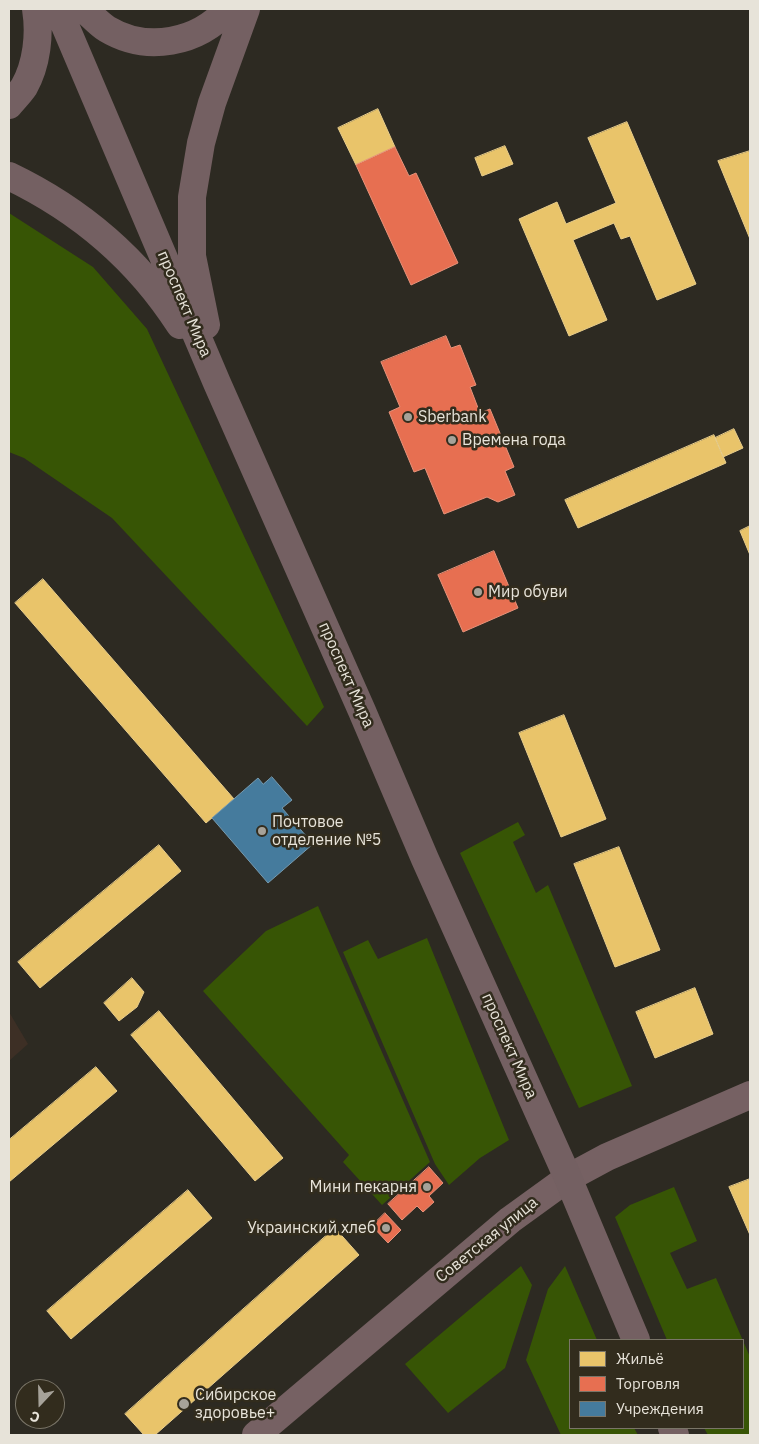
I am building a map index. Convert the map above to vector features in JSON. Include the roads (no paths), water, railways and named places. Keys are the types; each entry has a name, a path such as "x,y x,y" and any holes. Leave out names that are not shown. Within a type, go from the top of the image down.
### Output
{"main road":[{"path":"9,105 24,86 35,57 38,26 36,9"},
{"name":"проспект Мира","path":"58,9 218,383 425,859 568,1178 636,1339"},
{"path":"84,9 106,29 128,39 152,43 176,40 200,31 219,18 228,9"},
{"path":"218,383 192,256 192,197 201,143 212,103 246,9"},
{"path":"9,176 36,189 82,219 114,245 148,280 175,317 218,383"},
{"name":"Советская улица","path":"256,1435 510,1220 568,1178 607,1157 750,1095"}],"place":[{"name":"Sberbank","path":"408,417"},
{"name":"Времена года","path":"452,440"},
{"name":"Мир обуви","path":"478,592"},
{"name":"Почтовое отделение №5","path":"262,831"},
{"name":"Мини пекарня","path":"427,1187"},
{"name":"Украинский хлеб","path":"386,1228"},
{"name":"Сибирское здоровье+","path":"184,1404"}]}
